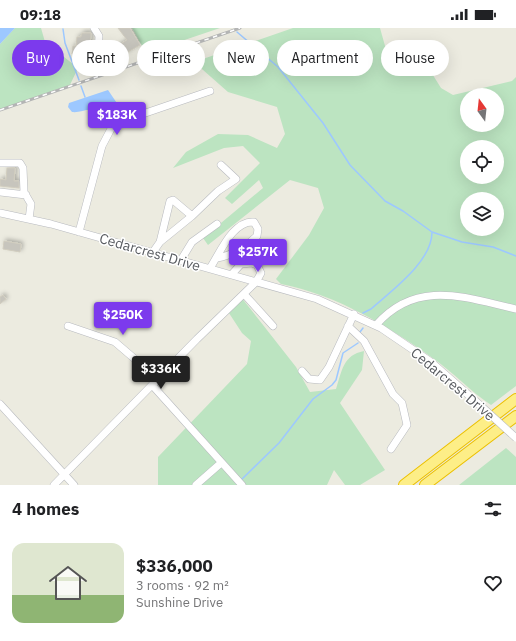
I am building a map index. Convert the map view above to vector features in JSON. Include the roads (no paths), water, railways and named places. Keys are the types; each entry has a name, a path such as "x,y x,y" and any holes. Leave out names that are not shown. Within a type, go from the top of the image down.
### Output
{"highway":[{"path":"404,485 516,400"},
{"path":"426,485 516,416"}],"street":[{"path":"94,28 99,36 99,40"},
{"path":"79,232 102,146 112,127 120,122 210,91"},
{"path":"0,163 20,163 23,168 24,192 31,204 28,219"},
{"path":"153,252 160,242 192,216 218,191 236,179 221,165"},
{"path":"0,192 26,195"},
{"path":"160,242 170,201 173,200 192,216"},
{"name":"Cedarcrest Drive","path":"0,213 79,232 293,291 354,314 376,325 432,362 516,438"},
{"path":"210,268 220,250 242,223 254,222 258,229 257,236 252,242 225,257 216,258"},
{"path":"181,260 192,242 217,224"},
{"path":"54,485 256,282 260,274 257,265 252,263 241,264 232,274"},
{"path":"244,294 273,326"},
{"path":"376,325 383,317 398,307 419,299 436,295 467,297 516,308"},
{"path":"302,371 309,379 320,380 329,367 354,314"},
{"path":"68,326 115,342 136,360 153,384 221,463 242,485"},
{"path":"348,326 364,341 392,394 402,403 407,425 391,449"},
{"path":"0,404 74,485"},
{"path":"196,485 221,463"}],"water":[{"path":"0,28 15,28 0,44"},
{"path":"108,90 127,118 112,119 92,110 72,112 68,107 69,103"}],"waterway":[{"path":"63,29 65,43 79,80"},
{"path":"237,32 278,67 323,123 350,165 385,201 403,211 432,232 462,242 493,247 516,256"},
{"path":"81,86 85,97"},
{"path":"363,313 371,309 389,294 418,265 430,243 432,232"},
{"path":"360,332 363,328"},
{"path":"241,480 279,443 313,399 332,385 336,380 343,353 358,343"}],"railway":[{"path":"0,110 240,28"}]}
